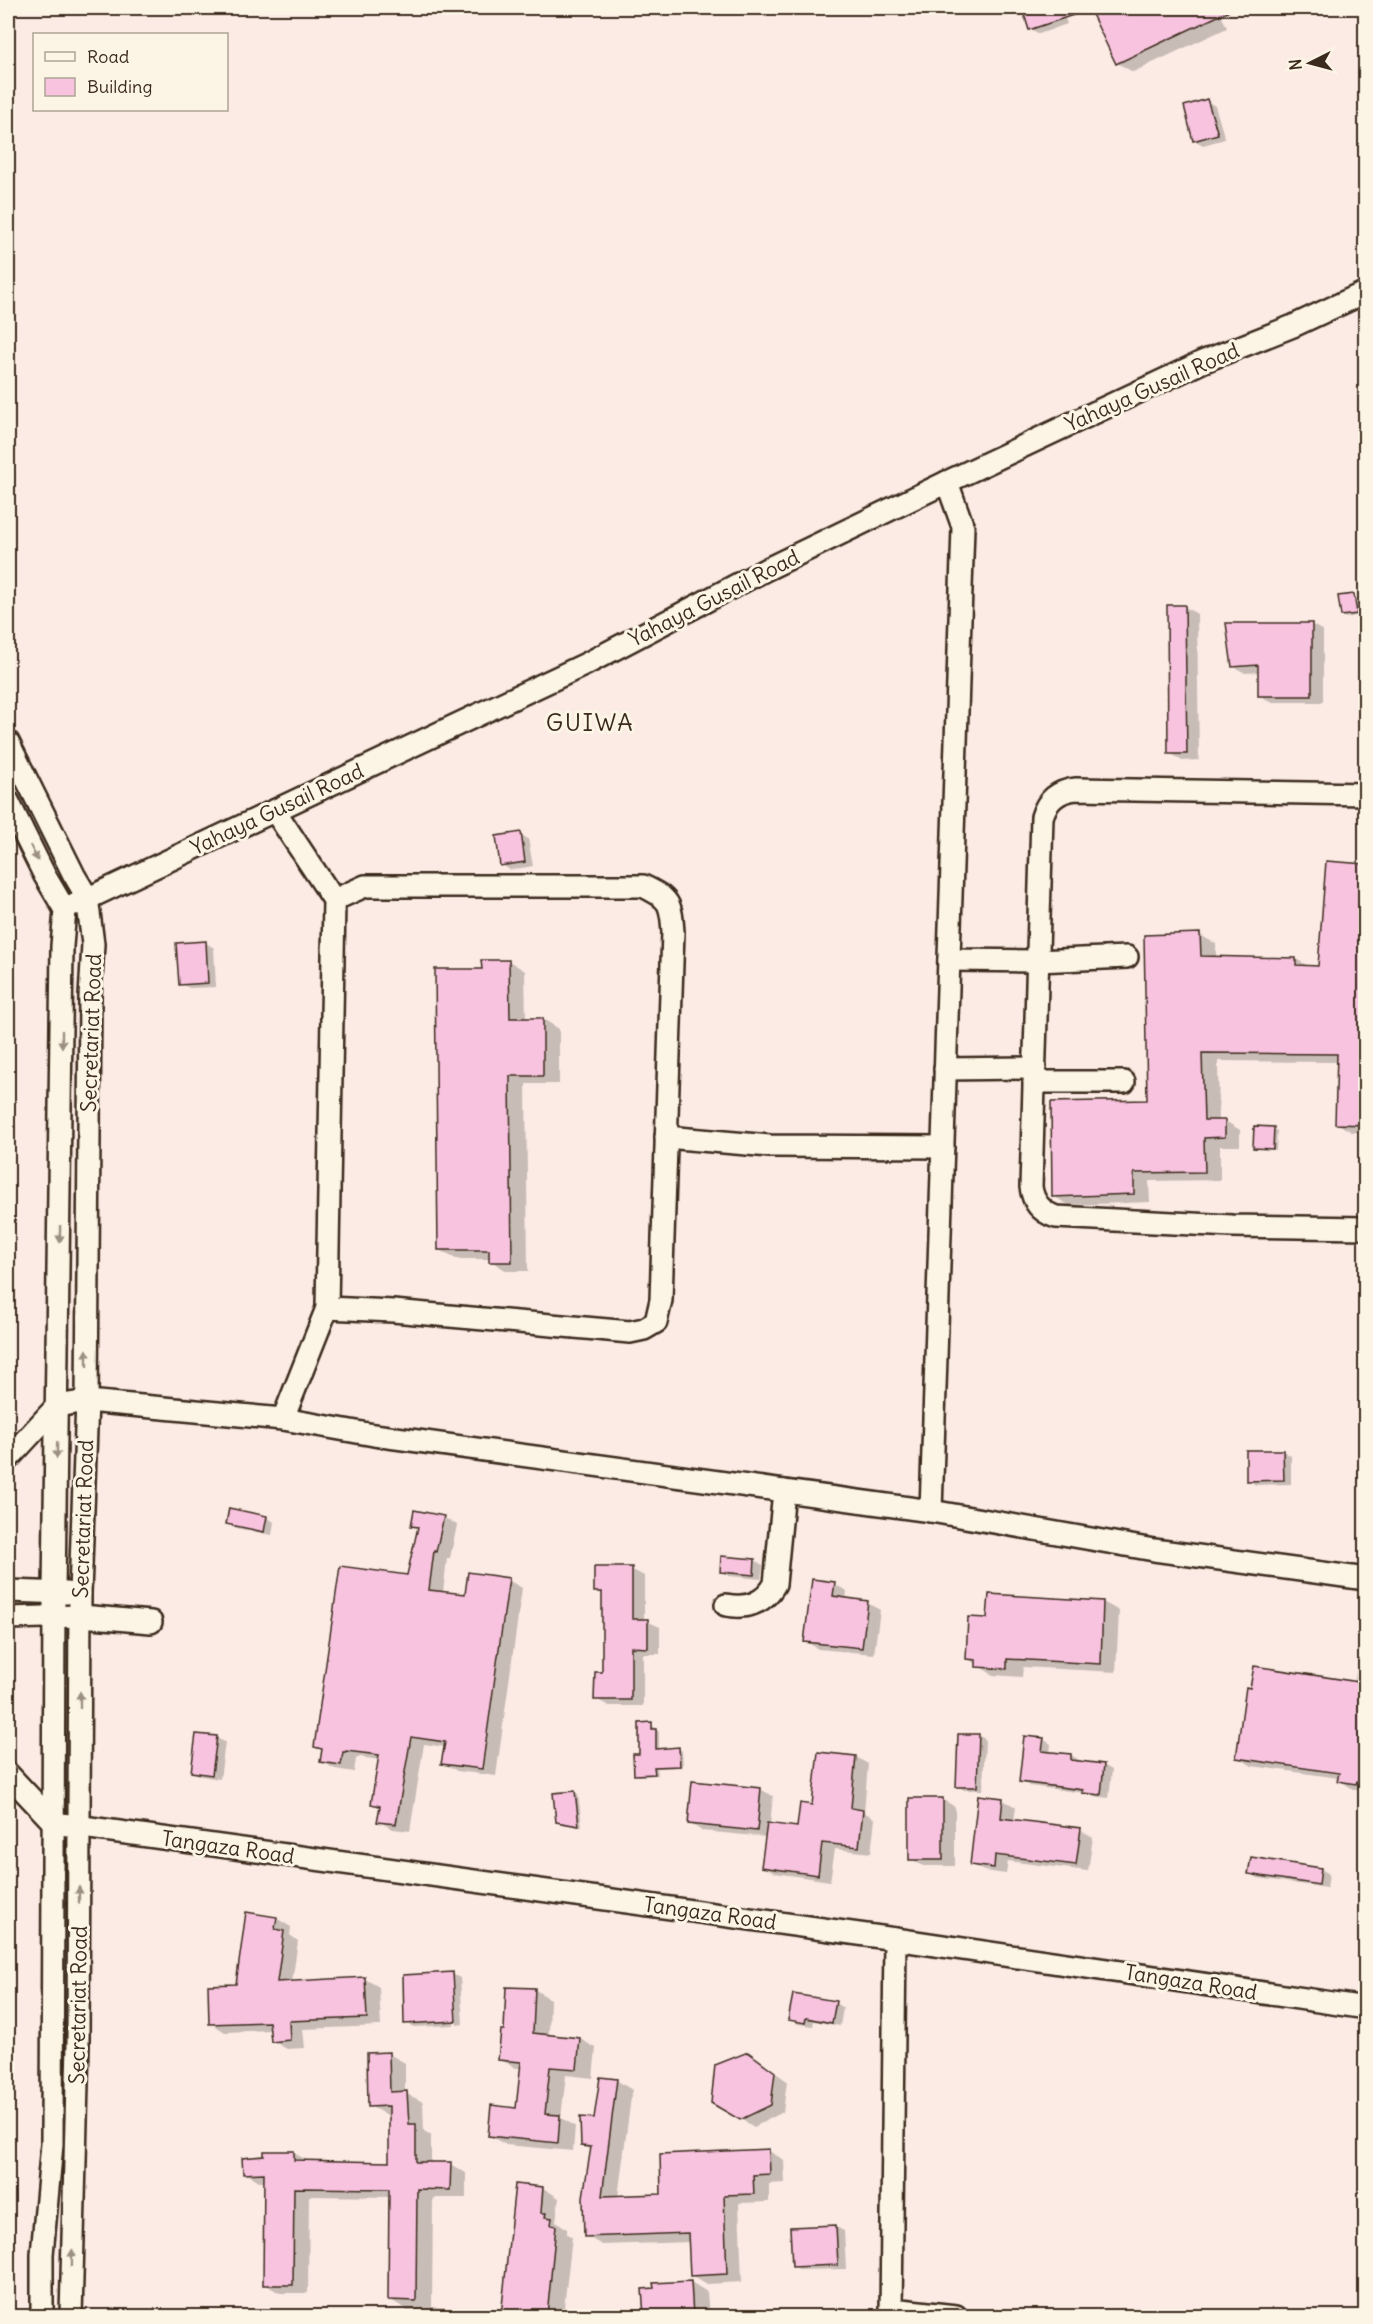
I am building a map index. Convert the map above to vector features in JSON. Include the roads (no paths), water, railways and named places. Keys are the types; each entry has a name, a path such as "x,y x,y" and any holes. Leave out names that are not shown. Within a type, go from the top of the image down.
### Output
{"street":[{"name":"Yahaya Gusail Road","path":"66,910 87,897 586,664 765,570 946,482 1202,362 1293,326 1365,292"},
{"path":"931,1511 963,527 946,482"},
{"name":"Secretariat Road","path":"8,742 87,897 93,944 90,997 87,1401 80,1593 78,2044 71,2316"},
{"path":"1365,794 1076,789 1059,793 1047,803 1042,817 1032,1194 1039,1207 1049,1215 1232,1226 1365,1228"},
{"path":"8,801 45,876 66,910"},
{"path":"275,811 334,900 327,1308 283,1419"},
{"path":"327,1308 405,1312 630,1332 644,1329 656,1322 661,1300 673,932 672,909 662,895 643,886 365,886 334,900"},
{"name":"Secretariat Road","path":"42,2316 42,2254 52,2145 54,1593 62,946 66,910"},
{"path":"949,960 1037,961 1127,957"},
{"path":"945,1069 1124,1082"},
{"path":"666,1137 770,1146 943,1147"},
{"path":"8,1459 57,1406 87,1401 283,1419 374,1435 931,1511 1154,1550 1365,1579"},
{"path":"726,1605 755,1605 768,1596 775,1584 784,1491"},
{"path":"8,1591 80,1593"},
{"path":"8,1618 81,1617 151,1622"},
{"path":"8,1774 54,1823"},
{"name":"Tangaza Road","path":"54,1823 894,1939 1365,2008"},
{"path":"894,1939 892,2313 956,2316"}],"district":[{"name":"GUIWA","path":"590,722"}]}
